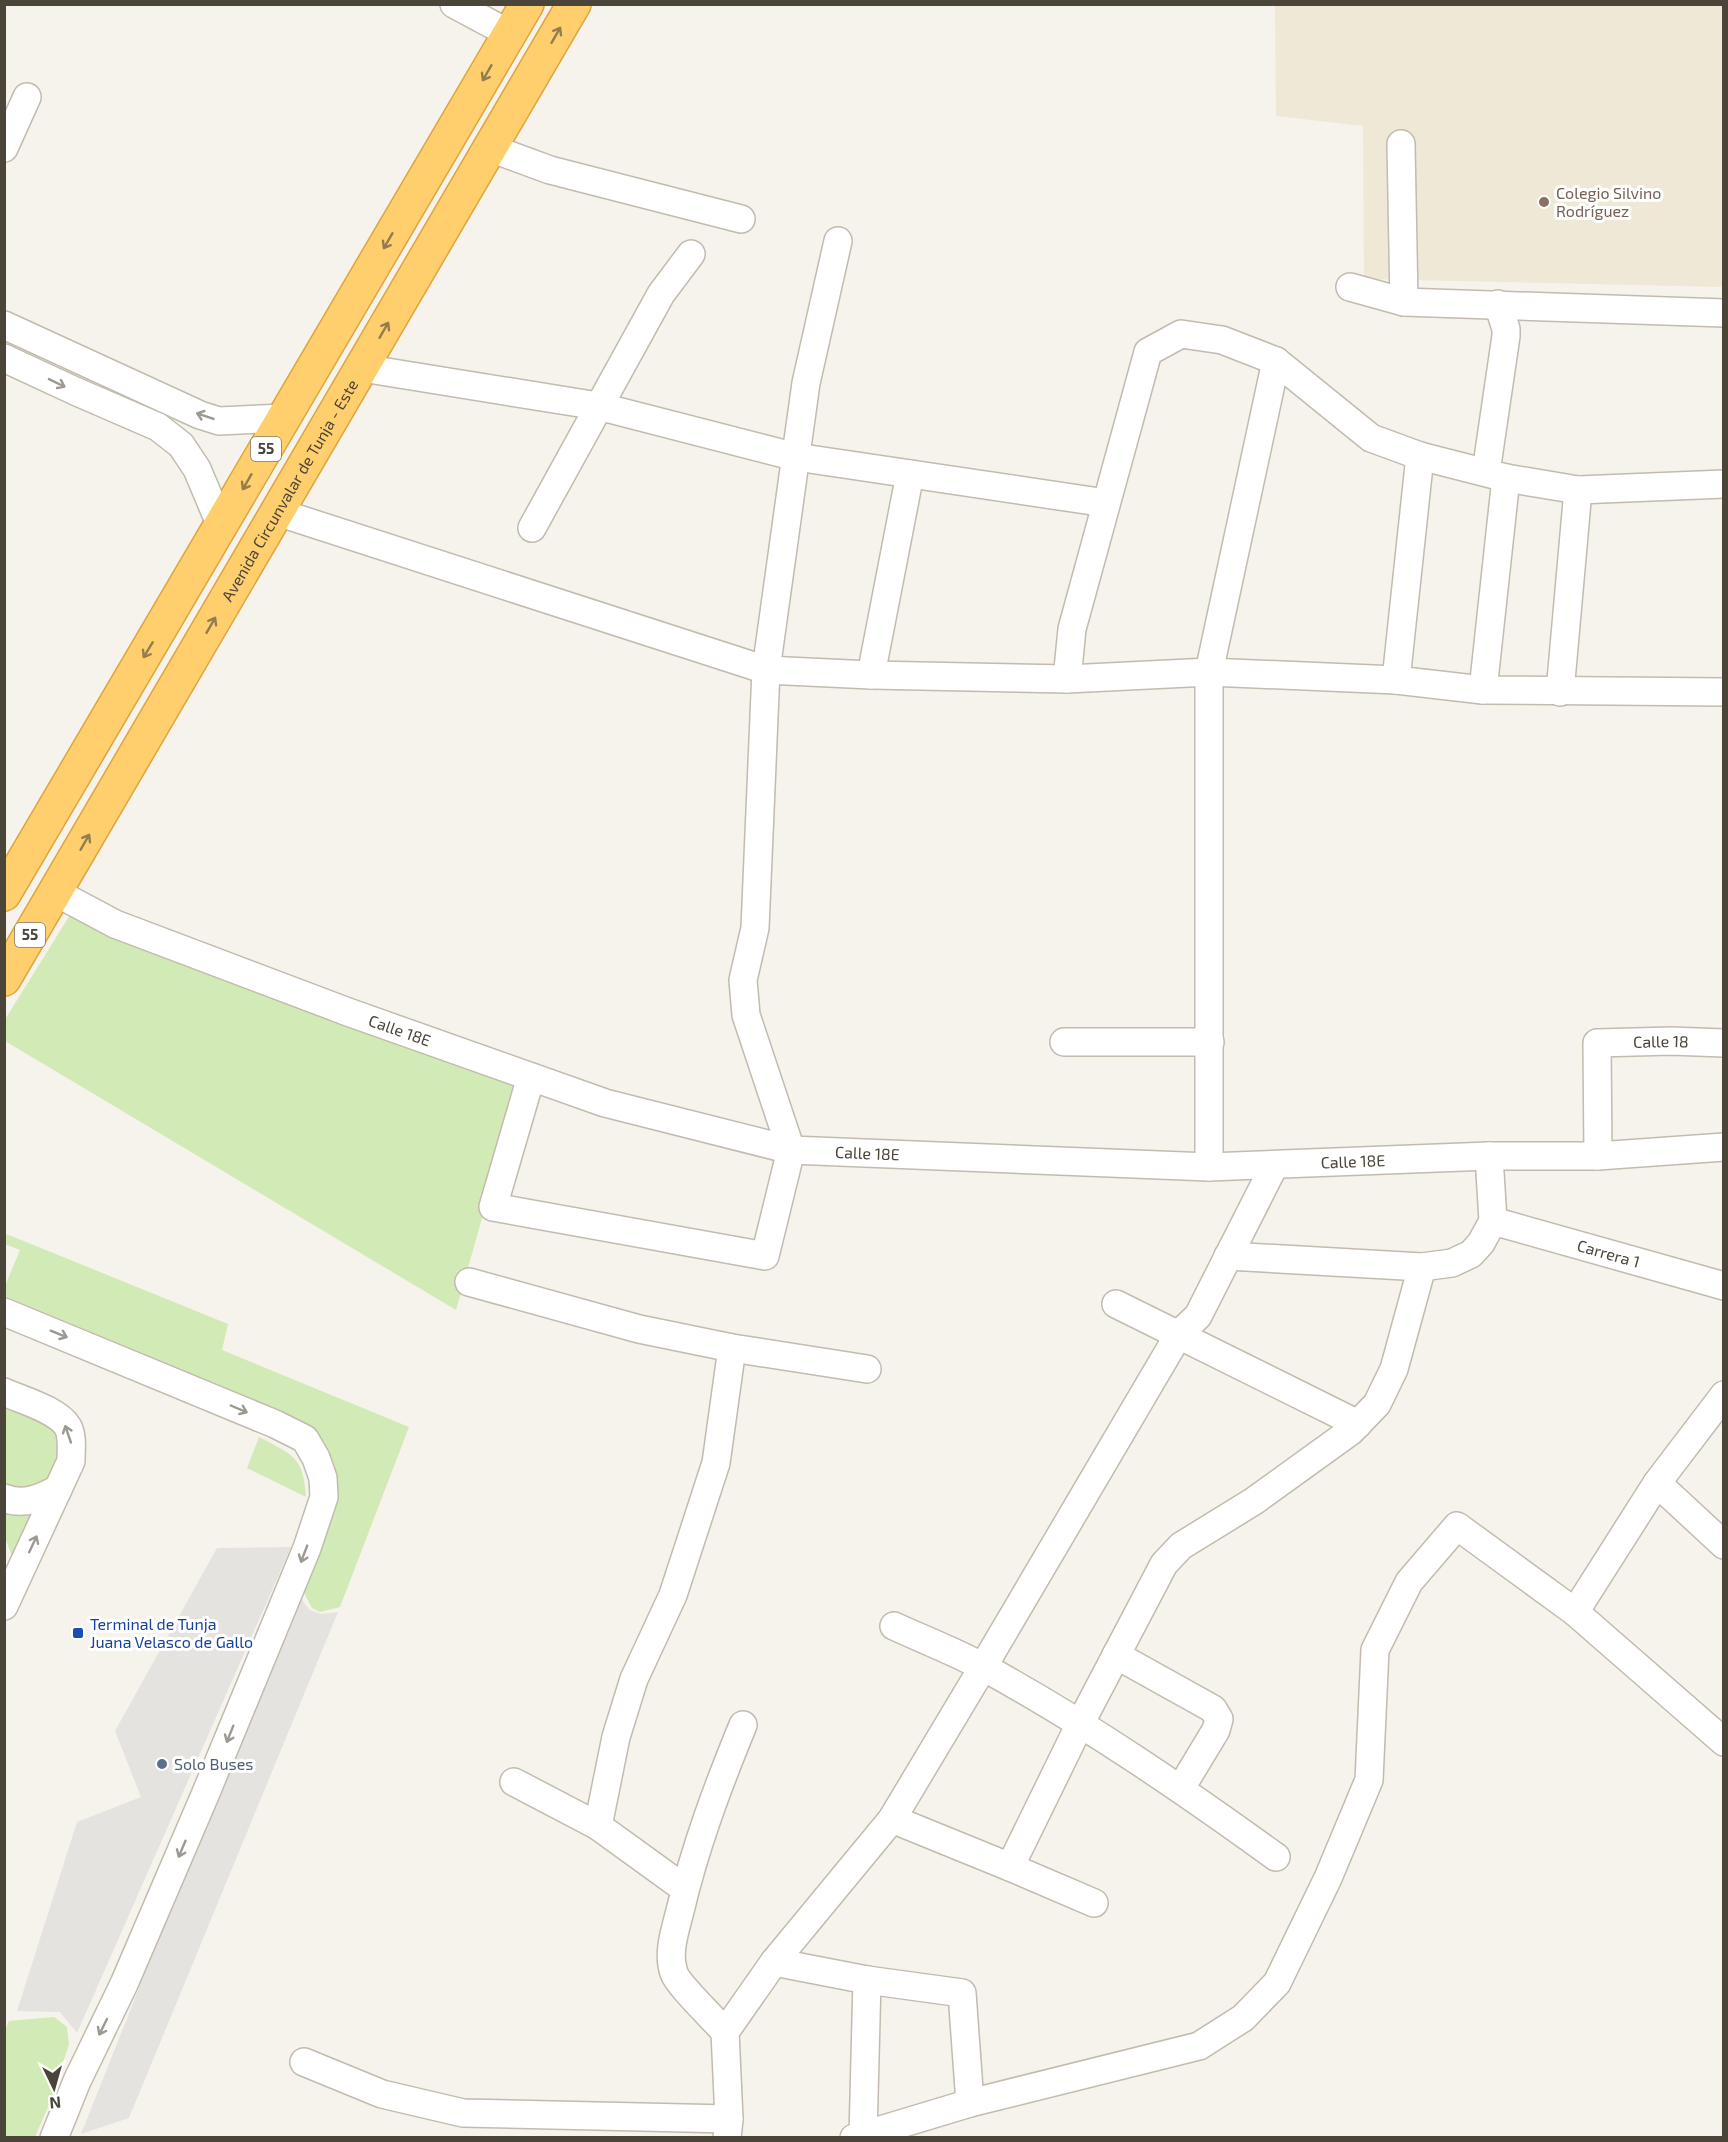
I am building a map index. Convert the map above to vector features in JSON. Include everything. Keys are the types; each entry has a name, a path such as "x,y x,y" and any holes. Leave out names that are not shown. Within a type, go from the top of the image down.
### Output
{"highway":[{"name":"55","path":"4,894 527,4"},
{"name":"Avenida Circunvalar de Tunja - Este","path":"4,978 574,4"}],"street":[{"path":"454,4 510,34"},
{"path":"4,148 27,97"},
{"path":"1401,144 1404,302"},
{"path":"490,148 550,170 741,219"},
{"path":"531,1077 493,1207 765,1256 791,1150 746,1015 743,980 755,928 766,670 806,383 838,241"},
{"path":"532,528 661,294 691,254"},
{"path":"1350,287 1404,302 1724,313"},
{"path":"1483,690 1506,336 1498,304"},
{"path":"4,325 200,415 219,421 284,418"},
{"path":"1067,679 1072,629 1148,352 1181,334 1222,340 1276,361 1371,438 1420,456 1496,475 1578,490 1724,484"},
{"path":"29,369 42,342"},
{"path":"4,358 158,427 181,445 197,469 220,526"},
{"path":"1209,1167 1209,672 1276,361"},
{"path":"362,368 598,406 796,457 1106,503"},
{"path":"1396,680 1420,456"},
{"path":"871,675 910,474"},
{"path":"1560,692 1578,490"},
{"path":"277,512 766,670 871,675 1067,679 1209,672 1396,680 1483,690 1724,692"},
{"name":"Calle 18E","path":"55,892 115,924 348,1012 605,1103 791,1150 1209,1167 1489,1156 1598,1156 1724,1147"},
{"name":"Calle 18","path":"1598,1156 1597,1043 1671,1041 1724,1043"},
{"path":"1064,1042 1210,1042"},
{"path":"1228,1256 1422,1267 1452,1263 1471,1254 1481,1244 1494,1221 1489,1156"},
{"path":"304,2062 382,2094 463,2113 728,2128 725,2032 774,1962 892,1819 1179,1334 1198,1316 1274,1166"},
{"name":"Carrera 1","path":"1494,1221 1724,1286"},
{"path":"1010,1867 1080,1724 1164,1564 1181,1546 1254,1501 1351,1431 1377,1404 1394,1369 1422,1267"},
{"path":"469,1282 639,1329 732,1348 867,1369"},
{"path":"1116,1304 1358,1424"},
{"path":"4,1312 305,1438 316,1458 323,1478 324,1497 302,1559 205,1795 124,1984 77,2081 54,2138"},
{"path":"598,1826 616,1737 634,1679 673,1594 716,1463 732,1348"},
{"path":"4,1392 58,1416 68,1428 72,1443 71,1461 6,1592"},
{"path":"1575,1612 1657,1483 1724,1395"},
{"path":"1657,1483 1724,1545"},
{"path":"4,1498 13,1501 28,1501 43,1498 58,1489"},
{"path":"867,1980 858,2137 970,2103 1199,2046 1243,2018 1276,1983 1328,1878 1369,1780 1375,1650 1409,1582 1457,1526 1575,1612 1724,1743"},
{"path":"894,1626 983,1667 1080,1724 1180,1788 1276,1857"},
{"path":"1116,1655 1213,1709 1219,1719 1216,1730 1180,1788"},
{"path":"725,2032 675,1977 671,1964 671,1949 685,1889 712,1800 744,1725"},
{"path":"514,1782 598,1826 685,1889"},
{"path":"892,1819 1094,1903"},
{"path":"774,1962 867,1980 962,1993 970,2103"}],"shaded area":[{"name":"Colegio Silvino Rodríguez","path":"1275,5 1723,5 1723,287 1364,279 1363,126 1276,116"},
{"name":"Solo Buses","path":"291,1547 77,2033 60,2012 17,2011 77,1822 141,1797 115,1731 217,1548"},
{"name":"Solo Buses","path":"298,1589 310,1610 321,1614 338,1612 129,2118 81,2134"}],"green space":[{"path":"70,915 521,1081 456,1310 5,1041 4,1021"},
{"path":"4,1233 228,1324 222,1350 409,1427 340,1607 320,1612 312,1608 304,1593 302,1581 322,1538 336,1497 336,1477 332,1458 320,1439 300,1420 5,1296 5,1286 20,1250 5,1244"},
{"path":"4,1403 51,1425 58,1438 59,1458 45,1486 5,1491"},
{"path":"259,1437 294,1458 302,1473 306,1497 247,1468"},
{"path":"40,1505 14,1561 5,1538 5,1508"},
{"path":"54,2017 67,2027 69,2044 51,2100 35,2137 5,2137 4,2032 9,2021"}],"place":[{"name":"Colegio Silvino Rodríguez","path":"1544,202"},
{"name":"Terminal de Tunja Juana Velasco de Gallo","path":"78,1633"},
{"name":"Solo Buses","path":"162,1764"}]}
